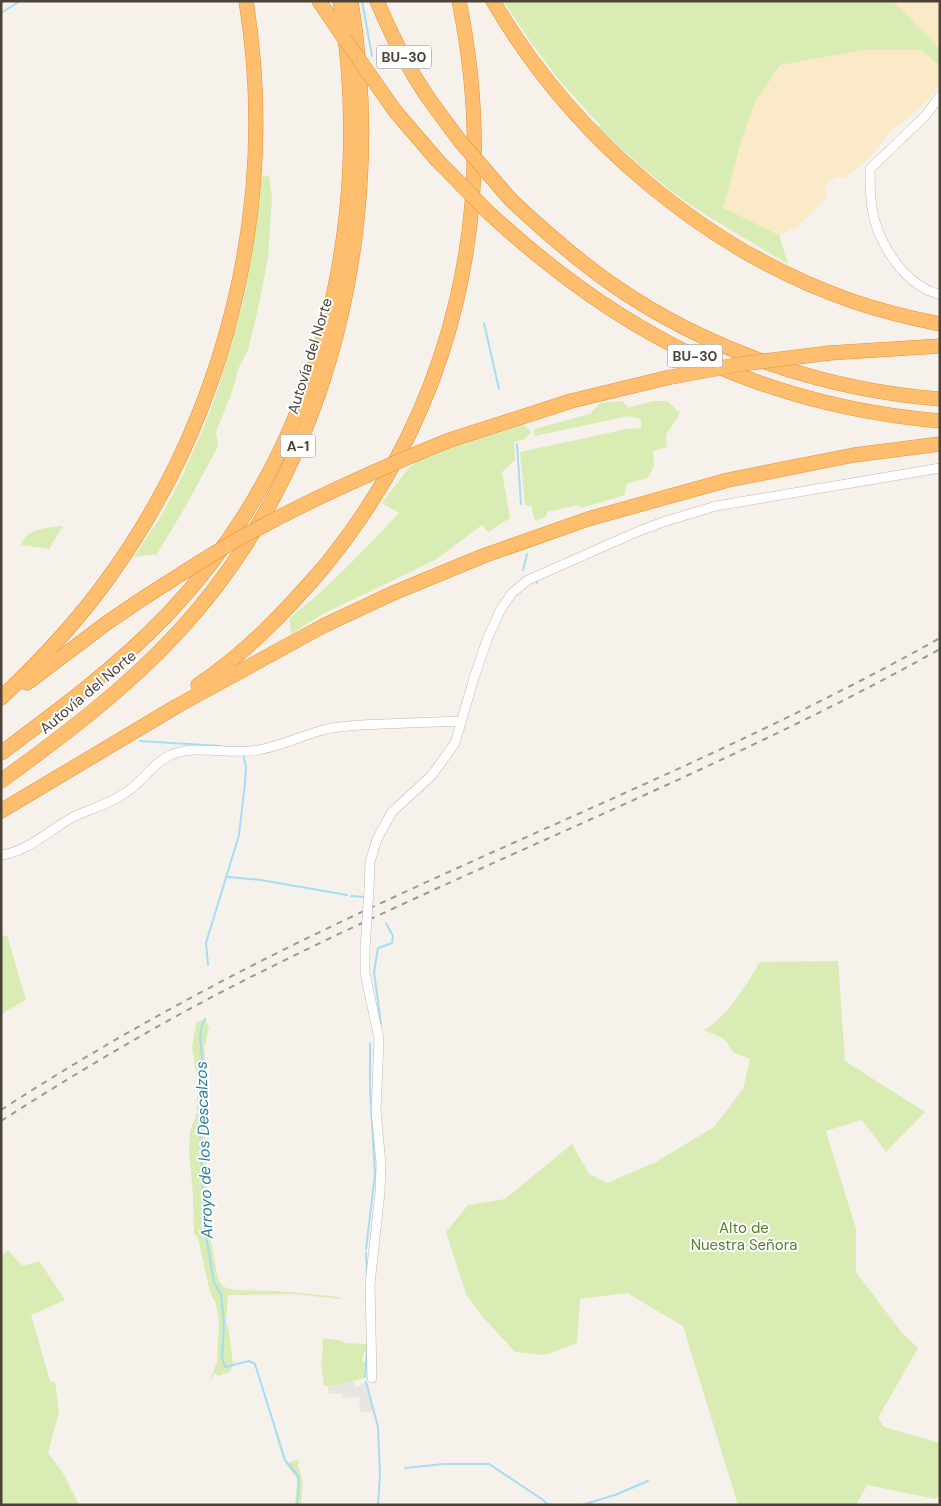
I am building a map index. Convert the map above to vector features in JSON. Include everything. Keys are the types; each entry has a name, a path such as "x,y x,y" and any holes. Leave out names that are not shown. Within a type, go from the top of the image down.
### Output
{"highway":[{"path":"1,698 69,628 107,580 137,537 155,506 188,439 219,359 238,290 248,235 254,177 256,124 254,72 246,1"},
{"path":"319,1 344,38"},
{"name":"BU-30","path":"323,1 344,38 395,111 437,160 487,211 535,254 588,295 633,324 703,361 761,384 825,403 864,412 940,421"},
{"name":"Autovía del Norte","path":"1,753 98,679 146,636 184,596 218,554 245,514 271,469 293,422 322,343 340,268 347,212 351,116 348,57 340,1"},
{"name":"Autovía del Norte","path":"1,781 74,727 121,688 180,630 232,564 261,519 292,460 317,398 339,322 348,284 357,219 362,118 351,1"},
{"name":"BU-30","path":"377,1 394,40 412,73 460,141 511,200 566,250 601,276 641,302 696,332 732,349 776,365 832,382 891,393 940,398"},
{"path":"5,809 170,704 231,660 262,634 304,590 358,523 386,479 404,445 431,384 453,318 466,253 474,182 475,133 469,60 459,1"},
{"path":"493,1 532,62 570,109 611,151 670,202 718,235 796,278 859,303 902,316 940,324"},
{"path":"1,706 60,657 139,601 239,539 303,505 376,470 447,441 571,401 666,378 741,364 829,353 940,346"},
{"path":"5,809 177,706 323,626 391,594 474,560 588,519 710,485 854,455 940,444"}],"street":[{"path":"940,96 926,115 870,169 870,178 875,223 884,242 903,271 923,288 940,295"},
{"path":"372,1378 370,1284 380,1192 381,1164 376,1111 379,1039 365,973 370,862 377,839 392,812 432,775 455,743 474,678 501,609 512,594 528,580 639,531 692,513 716,506 940,468"},
{"path":"1,855 13,853 31,845 55,827 77,815 111,802 127,792 157,762 173,754 198,750 230,752 258,750 327,729 351,726 462,720"}],"green space":[{"path":"503,1 893,1 940,49 940,66 921,50 863,50 780,66 773,76 723,207 779,235 788,264 683,200 650,174 598,127 600,125 559,80"},
{"path":"269,175 272,198 268,258 248,350 238,369 233,389 216,432 218,446 187,504 157,554 134,557 160,518 180,481 217,392 243,303 254,244 259,178"},
{"path":"623,401 628,408 653,401 667,401 680,413 666,435 667,447 653,451 654,467 647,478 626,484 625,495 581,508 578,505 547,512 546,517 535,521 531,506 525,505 520,452 627,429 641,428 641,419 628,416 535,436 534,429 590,414 600,403"},
{"path":"523,423 531,432 525,439 514,442 515,460 502,472 510,518 488,532 482,525 435,560 323,614 291,634 290,618 360,554 399,513 382,503 408,469 421,458"},
{"path":"63,526 49,549 21,545 24,539 33,532 44,528"},
{"path":"7,935 26,1000 1,1014 1,937"},
{"name":"Alto de Nuestra Señora","path":"838,961 845,1061 925,1112 886,1152 862,1120 826,1131 856,1229 856,1272 902,1333 918,1348 878,1418 884,1427 940,1443 940,1496 935,1499 867,1485 856,1505 738,1505 683,1326 627,1293 580,1299 577,1343 545,1355 515,1352 481,1315 466,1294 446,1232 468,1205 505,1199 572,1144 589,1174 607,1183 656,1162 714,1127 743,1089 750,1059 733,1052 726,1041 704,1030 729,1008 760,962"},
{"path":"204,1019 209,1027 204,1049 208,1086 205,1130 207,1199 209,1229 218,1280 224,1287 234,1290 277,1291 340,1297 340,1299 294,1294 228,1295 226,1324 228,1325 233,1365 230,1372 218,1376 215,1373 208,1384 217,1362 219,1320 216,1304 210,1292 198,1238 194,1233 189,1151 190,1131 197,1113 197,1079 192,1047 196,1023"},
{"path":"8,1250 22,1266 39,1261 65,1300 31,1315 50,1381 55,1382 59,1412 48,1453 63,1473 79,1505 1,1505 1,1257"},
{"path":"322,1338 343,1341 343,1343 368,1344 367,1353 364,1352 362,1361 365,1362 364,1378 344,1384 324,1386 321,1364"},
{"path":"276,1436 278,1436 285,1460 288,1463 299,1459 298,1465 303,1483 301,1505 295,1505 297,1479 284,1461"}],"sand":[{"path":"893,1 940,1 940,49"},
{"path":"863,50 921,50 940,66 940,84 926,102 889,133 870,157 844,178 836,177 825,187 827,198 797,227 779,235 723,208 742,138 755,102 780,65"}],"shaded area":[{"path":"353,1380 356,1387 365,1383 373,1411 360,1413 359,1397 343,1398 343,1393 329,1394 328,1386 344,1384"}],"waterway":[{"path":"1,13 20,1"},
{"path":"362,1 372,56"},
{"path":"484,323 499,389"},
{"path":"517,444 521,504"},
{"path":"523,570 527,554"},
{"path":"140,741 220,746"},
{"path":"228,747 238,747"},
{"path":"208,965 206,943 239,835 246,766 243,755"},
{"path":"228,877 261,880 347,895"},
{"path":"351,896 365,897"},
{"path":"381,1024 374,972 378,948 392,943 393,936 386,923"},
{"name":"Arroyo de los Descalzos","path":"205,1019 200,1036 203,1067 200,1132 204,1224 214,1282 221,1295 224,1321 222,1358 225,1367 249,1361 255,1364 285,1460 298,1476 297,1505"},
{"path":"366,1249 375,1174 370,1089 370,1043"},
{"path":"366,1253 367,1275"},
{"path":"365,1377 367,1352"},
{"path":"366,1382 378,1427 380,1475 378,1505"},
{"path":"405,1468 444,1464 489,1464 548,1505"},
{"path":"582,1505 615,1495 648,1481"}],"railway":[{"path":"1,1110 138,1027 280,951 448,872 731,744 802,710 940,638"},
{"path":"1,1121 132,1041 233,986 351,928 775,734 858,693 940,649"}]}
